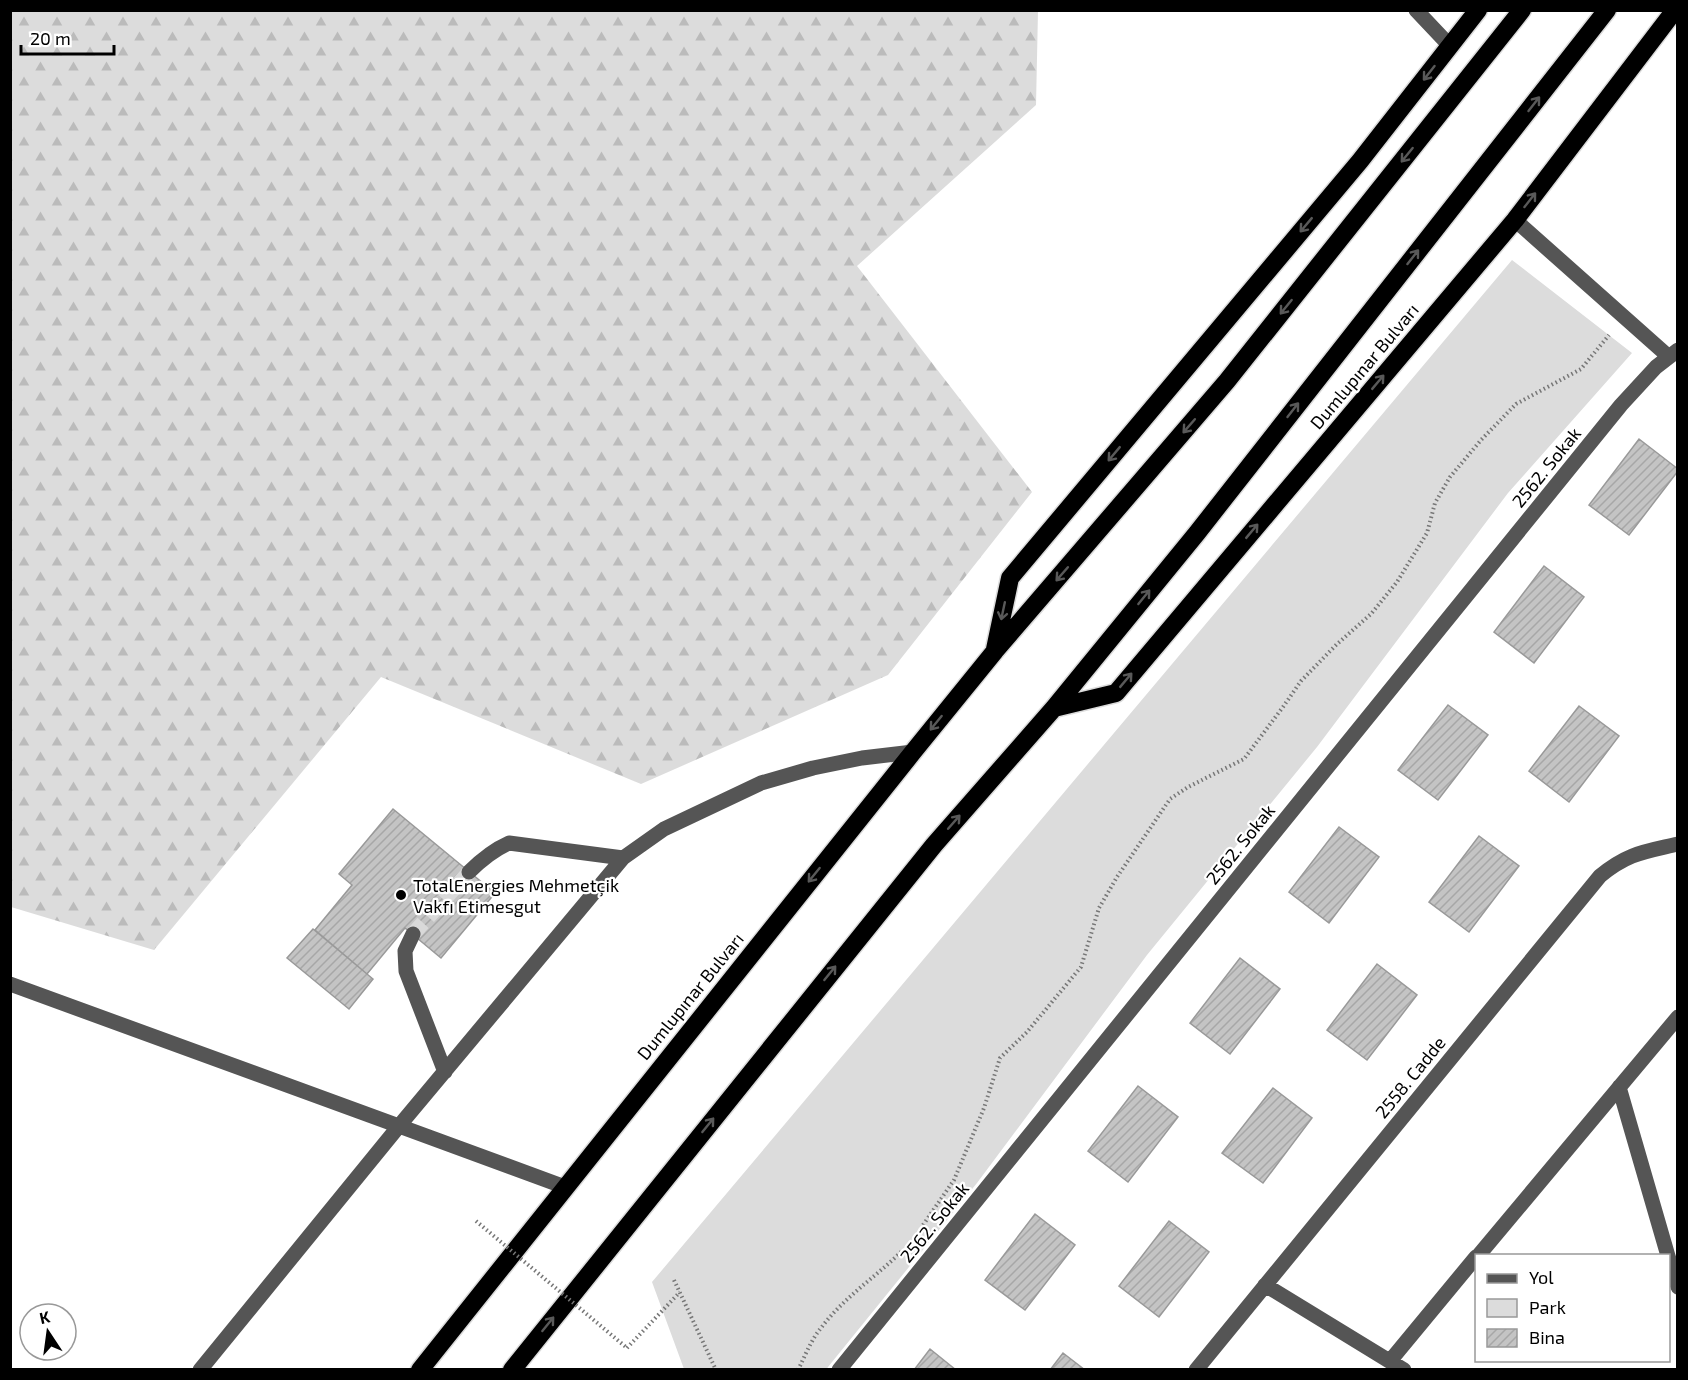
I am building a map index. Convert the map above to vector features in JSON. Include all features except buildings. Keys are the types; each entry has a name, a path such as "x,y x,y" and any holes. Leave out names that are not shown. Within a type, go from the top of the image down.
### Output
{"highway":[{"name":"Dumlupınar Bulvarı","path":"995,651 1010,578 1360,161 1478,10"},
{"name":"Dumlupınar Bulvarı","path":"420,1370 913,752 995,651 1227,381 1522,10"},
{"name":"Dumlupınar Bulvarı","path":"512,1370 934,845 1054,708 1197,533 1607,10"},
{"name":"Dumlupınar Bulvarı","path":"1054,708 1116,693 1515,220 1675,10"}],"street":[{"path":"1416,10 1450,46"},
{"path":"1515,220 1624,317 1672,353"},
{"name":"2562. Sokak","path":"839,1370 1620,405 1672,353"},
{"path":"200,1370 399,1126 623,858 664,829 761,783 813,768 862,758 913,752"},
{"path":"469,872 481,860 510,843 623,858"},
{"name":"2558. Cadde","path":"1196,1370 1600,876 1627,857 1677,844"},
{"path":"413,934 405,951 406,970 445,1072"},
{"path":"10,984 565,1187"},
{"path":"1479,1254 1677,1017"},
{"path":"1619,1087 1667,1254"},
{"path":"1390,1361 1475,1258"},
{"path":"1670,1263 1677,1287"},
{"path":"1265,1285 1404,1370"}],"path":[{"path":"922,1226 954,1180 984,1108 1000,1058 1027,1032 1081,967 1099,908 1117,877 1170,799 1188,787 1244,759 1300,681 1371,614 1397,582 1427,533 1435,503 1450,477 1480,441 1516,404 1581,369 1624,317"},
{"path":"476,1221 627,1348 680,1292"},
{"path":"798,1370 819,1329 839,1306 904,1249"},
{"path":"674,1280 716,1370"}],"green space":[{"path":"10,11 1038,11 1036,105 857,266 1032,492 888,675 641,784 381,677 154,950 11,907"},
{"path":"1512,260 1632,353 1508,493 1317,747 1147,955 977,1183 826,1370 684,1369 652,1282"}],"tunnel":[{"path":"413,934 469,872"}],"place":[{"name":"TotalEnergies Mehmetçik Vakfı Etimesgut","path":"401,895"}]}
